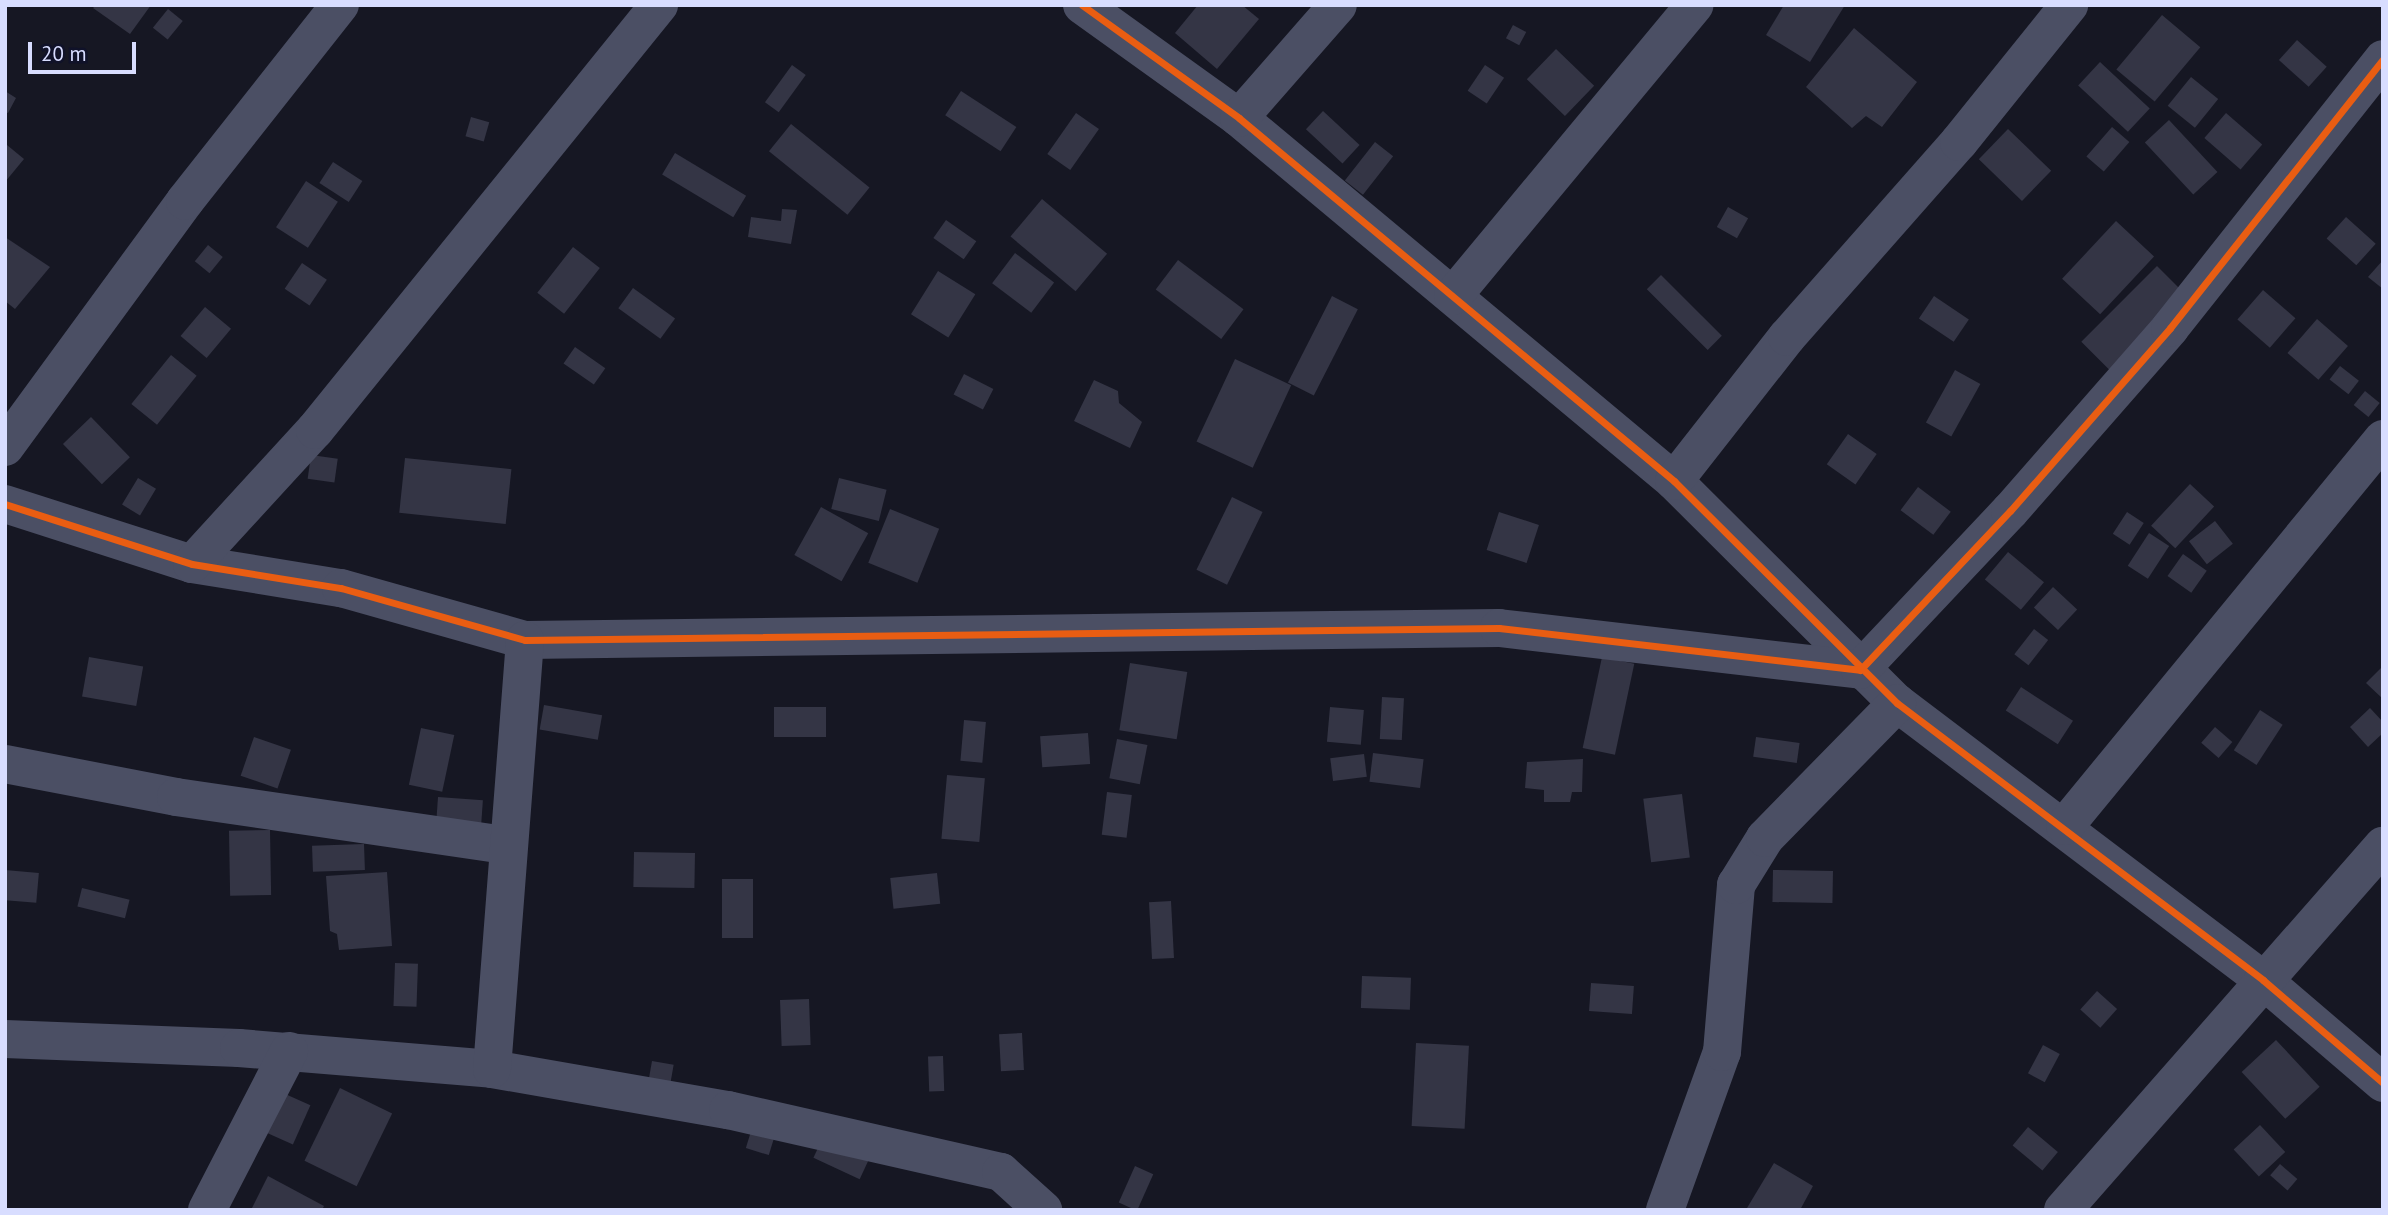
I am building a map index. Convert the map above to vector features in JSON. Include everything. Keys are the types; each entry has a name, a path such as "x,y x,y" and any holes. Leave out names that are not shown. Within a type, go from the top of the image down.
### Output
{"street":[{"path":"5,447 185,201 340,5"},
{"path":"191,564 315,430 659,5"},
{"path":"1082,5 1239,118 1674,481 1860,670 1897,704 2065,826 2263,980 2383,1083"},
{"path":"1239,118 1338,5"},
{"path":"1452,296 1695,5"},
{"path":"1674,481 1787,337 1959,142 2069,5"},
{"path":"1860,670 2010,511 2171,328 2383,59"},
{"path":"2065,826 2383,439"},
{"path":"5,504 191,564 341,588 525,640 1499,628 1860,670"},
{"path":"492,1069 507,845 525,640"},
{"path":"1665,1210 1722,1052 1736,885 1765,838 1897,704"},
{"path":"5,764 176,797 507,845"},
{"path":"2063,1210 2383,846"},
{"path":"5,1039 289,1051 492,1069 728,1110 1001,1172 1043,1210"},
{"path":"207,1210 289,1051"}],"building":[{"path":"96,5 151,5 130,34 93,8"},
{"path":"1198,5 1242,5 1259,19 1217,69 1175,33"},
{"path":"1784,5 1845,5 1810,62 1766,35"},
{"path":"168,9 183,21 168,40 153,28"},
{"path":"2162,15 2200,47 2155,102 2116,69"},
{"path":"1513,25 1526,32 1519,45 1506,38"},
{"path":"1854,28 1917,82 1882,127 1866,116 1852,128 1806,87"},
{"path":"2297,40 2327,67 2309,87 2279,60"},
{"path":"1556,49 1594,86 1565,116 1527,79"},
{"path":"2100,62 2150,108 2128,132 2078,85"},
{"path":"792,65 806,75 779,112 765,102"},
{"path":"1485,65 1504,78 1487,104 1468,91"},
{"path":"2191,77 2218,99 2195,128 2168,106"},
{"path":"5,91 16,98 8,113 5,112"},
{"path":"961,91 1016,127 1001,151 945,115"},
{"path":"1323,111 1360,145 1343,163 1306,129"},
{"path":"1076,113 1099,129 1070,170 1047,154"},
{"path":"2226,113 2262,144 2241,169 2204,138"},
{"path":"471,117 489,122 484,141 465,136"},
{"path":"2169,120 2217,172 2193,194 2145,143"},
{"path":"791,124 869,188 847,215 769,151"},
{"path":"2112,127 2129,142 2104,172 2086,156"},
{"path":"2008,129 2051,171 2022,201 1979,159"},
{"path":"1375,142 1393,156 1363,195 1345,181"},
{"path":"7,145 24,159 5,182 5,147"},
{"path":"675,153 746,196 733,217 662,174"},
{"path":"333,162 362,181 349,202 319,183"},
{"path":"306,181 338,202 308,248 276,227"},
{"path":"1042,199 1107,254 1076,291 1011,237"},
{"path":"1728,207 1748,218 1737,238 1717,227"},
{"path":"782,209 797,210 791,244 748,237 751,217 781,221"},
{"path":"2346,217 2376,244 2356,265 2327,239"},
{"path":"946,220 976,241 964,259 933,238"},
{"path":"2116,221 2154,256 2100,314 2062,279"},
{"path":"5,237 50,267 15,309 5,301"},
{"path":"208,245 223,257 210,273 195,261"},
{"path":"573,247 600,268 564,314 537,293"},
{"path":"1015,253 1054,282 1031,313 992,283"},
{"path":"1178,260 1243,309 1221,339 1156,290"},
{"path":"2383,260 2383,289 2368,277"},
{"path":"302,263 327,280 310,305 285,289"},
{"path":"2157,266 2190,299 2115,375 2081,342"},
{"path":"938,271 975,294 948,338 911,314"},
{"path":"1661,275 1722,336 1708,350 1647,289"},
{"path":"633,288 675,319 660,339 618,308"},
{"path":"2263,290 2295,318 2270,348 2237,319"},
{"path":"1332,296 1358,309 1314,396 1288,382"},
{"path":"1934,296 1969,319 1954,342 1919,318"},
{"path":"205,307 231,329 207,358 181,336"},
{"path":"2317,319 2348,346 2318,380 2287,353"},
{"path":"575,347 605,368 594,385 564,363"},
{"path":"171,355 197,376 157,425 131,404"},
{"path":"1235,359 1291,385 1253,468 1197,441"},
{"path":"2340,366 2359,381 2348,394 2330,379"},
{"path":"1955,370 1980,384 1951,437 1926,422"},
{"path":"964,374 993,389 983,409 954,394"},
{"path":"1094,380 1118,391 1119,403 1142,422 1130,448 1074,421"},
{"path":"2365,391 2380,403 2368,417 2354,405"},
{"path":"91,417 130,457 102,484 63,444"},
{"path":"1848,434 1877,454 1855,484 1827,464"},
{"path":"311,455 338,459 334,483 308,479"},
{"path":"405,458 511,469 506,524 399,513"},
{"path":"138,478 156,489 140,515 122,505"},
{"path":"839,478 887,490 879,521 831,509"},
{"path":"2190,484 2214,507 2175,548 2151,526"},
{"path":"1918,487 1951,512 1933,535 1901,510"},
{"path":"1232,497 1263,512 1227,585 1196,570"},
{"path":"821,507 868,533 842,581 794,555"},
{"path":"890,509 939,529 917,583 868,563"},
{"path":"1499,512 1539,525 1527,563 1487,550"},
{"path":"2127,512 2144,523 2130,545 2113,534"},
{"path":"2215,521 2233,544 2207,564 2189,541"},
{"path":"2149,533 2169,546 2148,579 2128,566"},
{"path":"2008,552 2044,582 2021,610 1985,580"},
{"path":"2183,554 2207,571 2191,593 2168,576"},
{"path":"2053,587 2077,610 2058,630 2034,607"},
{"path":"2034,629 2048,640 2028,665 2014,654"},
{"path":"89,657 143,667 136,706 82,696"},
{"path":"1602,657 1634,664 1615,755 1583,748"},
{"path":"1130,663 1187,672 1177,739 1119,730"},
{"path":"2383,666 2383,699 2366,683"},
{"path":"2021,687 2073,721 2058,744 2006,710"},
{"path":"1382,697 1404,698 1402,740 1380,739"},
{"path":"544,705 602,715 598,740 540,730"},
{"path":"774,707 826,707 826,737 774,737"},
{"path":"1330,707 1364,710 1361,745 1327,742"},
{"path":"2370,708 2383,722 2383,733 2368,747 2350,727"},
{"path":"2260,710 2283,725 2257,765 2234,750"},
{"path":"964,720 986,722 982,763 960,761"},
{"path":"2215,727 2232,742 2219,758 2201,743"},
{"path":"421,728 454,735 442,792 409,785"},
{"path":"1088,733 1090,764 1042,767 1040,736"},
{"path":"254,737 291,750 278,788 241,776"},
{"path":"1756,737 1800,743 1797,763 1753,757"},
{"path":"1117,739 1147,745 1140,784 1109,778"},
{"path":"1373,753 1424,759 1420,788 1369,782"},
{"path":"1364,754 1367,777 1333,781 1330,758"},
{"path":"1583,759 1582,792 1572,792 1570,802 1544,802 1544,790 1525,788 1527,762"},
{"path":"947,775 985,778 979,842 941,839"},
{"path":"1107,792 1132,795 1127,838 1102,835"},
{"path":"1682,794 1690,858 1651,862 1643,799"},
{"path":"438,797 483,800 481,829 436,826"},
{"path":"270,830 271,895 230,896 229,831"},
{"path":"364,844 365,870 313,872 312,846"},
{"path":"634,852 695,853 694,888 633,887"},
{"path":"5,870 39,873 36,903 5,900"},
{"path":"1773,870 1833,871 1832,903 1772,902"},
{"path":"387,872 392,946 339,950 337,934 330,931 326,876"},
{"path":"937,873 940,904 893,909 890,878"},
{"path":"722,879 753,879 753,938 722,938"},
{"path":"82,888 130,900 125,918 77,906"},
{"path":"1171,901 1174,958 1152,959 1149,902"},
{"path":"395,963 418,964 416,1007 393,1006"},
{"path":"1362,976 1411,978 1410,1010 1361,1008"},
{"path":"1591,983 1634,986 1632,1014 1589,1011"},
{"path":"2097,991 2117,1009 2100,1028 2080,1010"},
{"path":"809,999 811,1045 782,1046 780,1000"},
{"path":"1022,1033 1024,1070 1001,1071 999,1034"},
{"path":"2276,1040 2320,1087 2285,1119 2242,1072"},
{"path":"1416,1043 1469,1046 1465,1129 1412,1126"},
{"path":"2043,1045 2060,1054 2045,1082 2028,1073"},
{"path":"943,1056 944,1091 929,1092 928,1057"},
{"path":"652,1061 674,1065 670,1086 648,1082"},
{"path":"340,1088 392,1113 357,1186 304,1161"},
{"path":"283,1093 310,1105 293,1144 266,1132"},
{"path":"2260,1125 2285,1152 2259,1177 2234,1150"},
{"path":"2028,1127 2058,1152 2042,1170 2013,1145"},
{"path":"752,1128 775,1135 769,1155 746,1148"},
{"path":"824,1135 870,1157 860,1179 813,1158"},
{"path":"1774,1163 1813,1186 1800,1210 1747,1208"},
{"path":"2280,1164 2297,1179 2288,1190 2270,1175"},
{"path":"1135,1166 1153,1174 1137,1210 1119,1203"},
{"path":"268,1176 324,1206 322,1210 251,1210"}],"cycle path":[{"path":"1082,5 1239,118 1674,481 1897,703 2263,980 2383,1083"},
{"path":"5,504 192,564 341,588 525,640 1499,628 1860,670 2010,511 2170,328 2383,59"}]}
